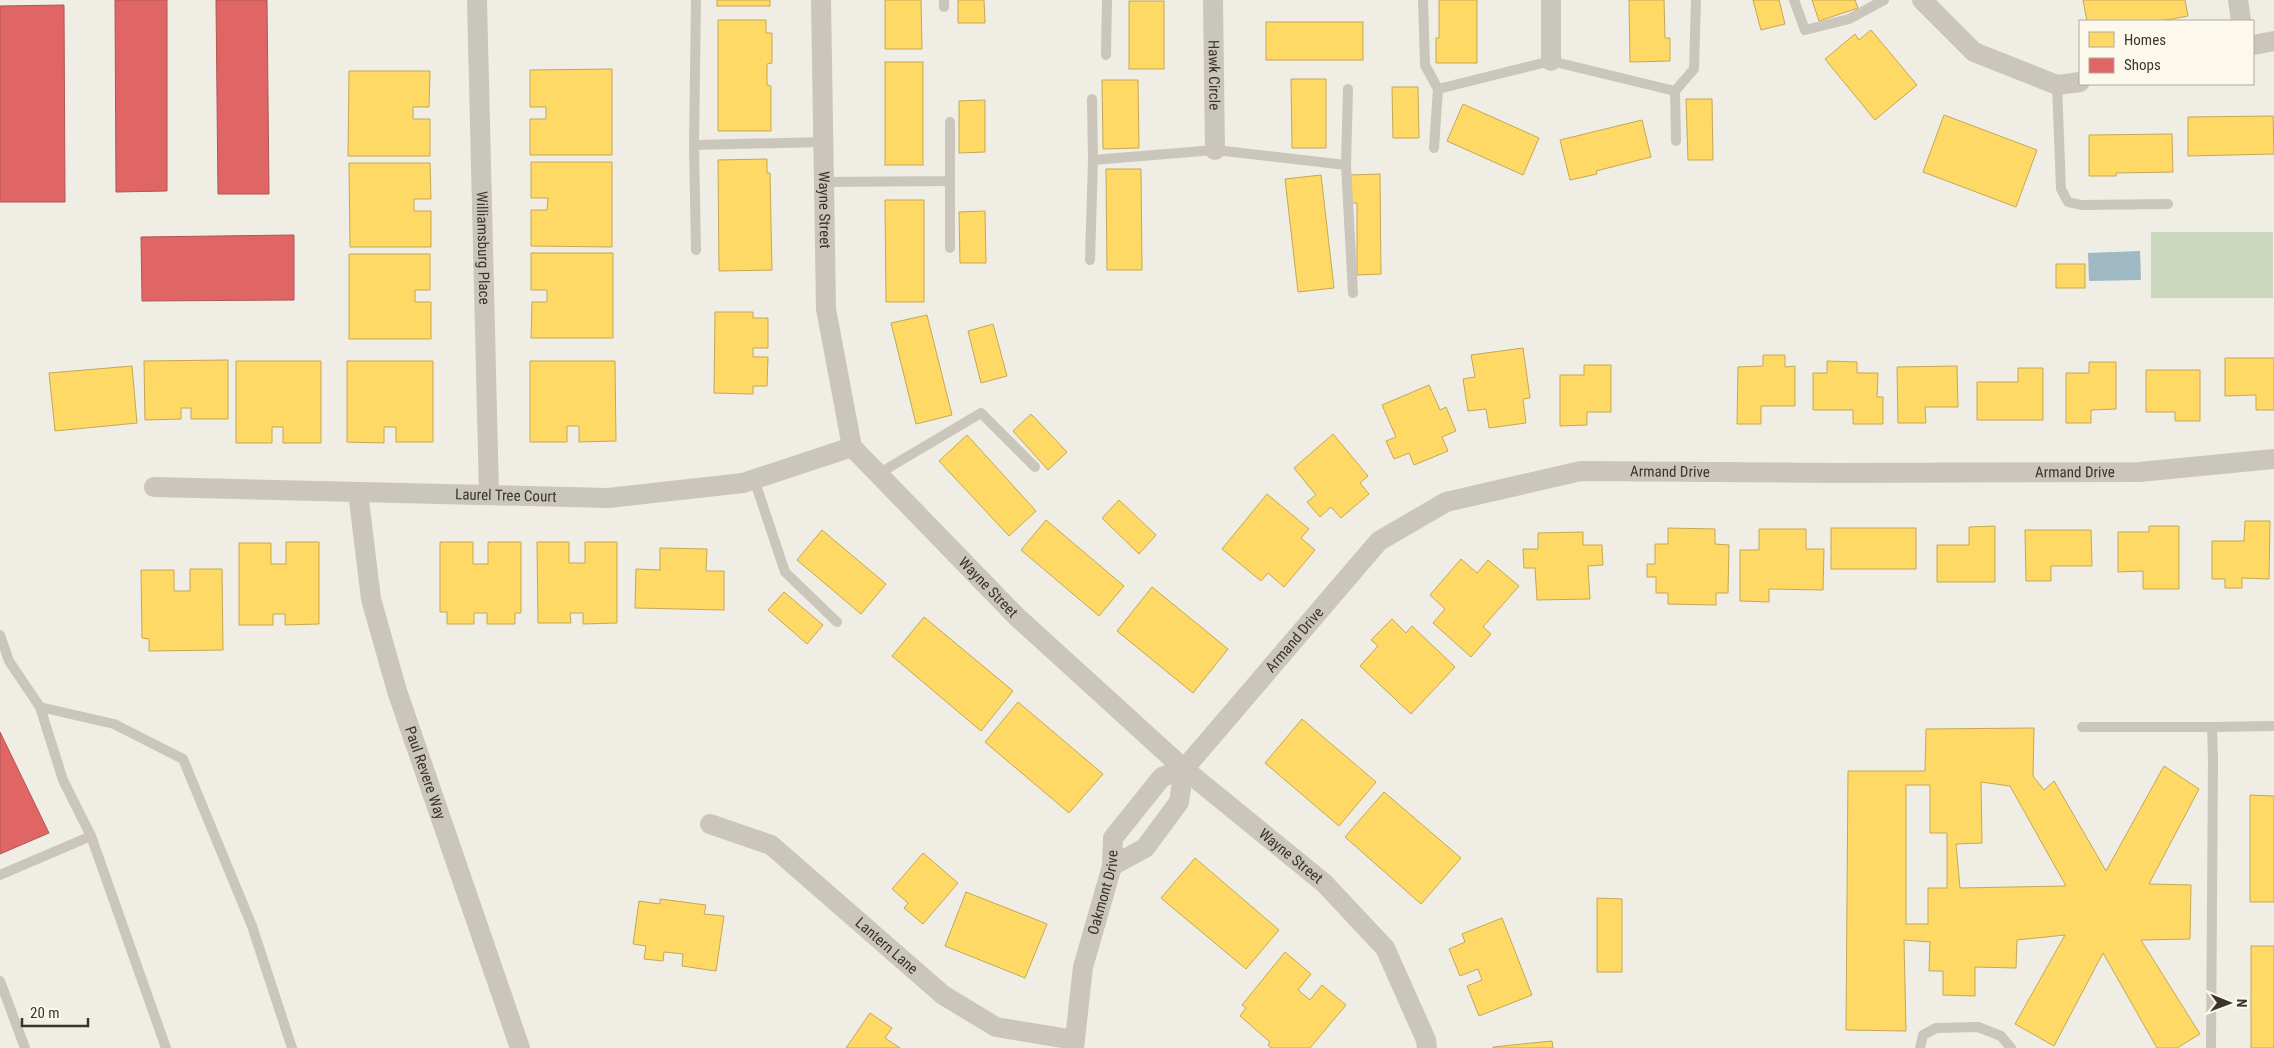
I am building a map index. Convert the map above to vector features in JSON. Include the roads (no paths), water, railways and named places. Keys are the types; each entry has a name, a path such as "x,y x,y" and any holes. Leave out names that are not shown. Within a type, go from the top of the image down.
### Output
{"street":[{"name":"Williamsburg Place","path":"478,0 489,495"},
{"name":"Wayne Street","path":"821,0 826,308 852,447 1017,617 1184,769 1324,882 1385,948 1426,1040 1427,1048"},
{"name":"Hawk Circle","path":"1213,0 1214,150"},
{"path":"1551,0 1551,61"},
{"path":"1922,0 1974,52 2057,85 2079,82"},
{"path":"2238,0 2241,20"},
{"path":"2254,45 2274,41"},
{"name":"Laurel Tree Court","path":"154,487 608,498 743,483 852,447"},
{"name":"Armand Drive","path":"1184,769 1379,541 1446,502 1581,471 1838,473 2139,472 2274,459"},
{"name":"Paul Revere Way","path":"358,492 371,599 397,691 520,1048"},
{"path":"1112,866 1145,848 1180,802 1184,769"},
{"name":"Oakmont Drive","path":"1075,1044 1083,966 1112,866 1113,838 1162,777 1184,769"},
{"name":"Lantern Lane","path":"710,824 771,845 943,994 996,1027 1075,1044"}],"lane":[{"path":"696,0 694,145 696,250"},
{"path":"1106,55 1108,0"},
{"path":"1423,0 1425,65 1438,89 1434,148"},
{"path":"1676,142 1675,91 1694,69 1696,0"},
{"path":"1794,0 1805,30 1849,19 1884,0"},
{"path":"1438,89 1551,61 1675,91"},
{"path":"2057,85 2061,189 2068,202 2082,206 2168,204"},
{"path":"1348,89 1346,165 1353,293"},
{"path":"1090,260 1093,160 1092,99"},
{"path":"950,122 950,248"},
{"path":"694,145 823,142"},
{"path":"1093,160 1214,150 1346,165"},
{"path":"824,182 950,182"},
{"path":"878,474 981,412 1035,467"},
{"path":"754,479 785,572 837,622"},
{"path":"0,635 9,661 40,707 63,780 91,836 166,1048"},
{"path":"40,707 114,724 183,759 252,926 292,1048"},
{"path":"2082,727 2274,726"},
{"path":"2211,1048 2212,727"},
{"path":"0,875 91,836"},
{"path":"0,982 25,1048"},
{"path":"1920,1048 1923,1035 1936,1028 1978,1026 2002,1036 2011,1048"}],"water":[{"path":"2140,251 2141,280 2089,281 2088,253"}]}
